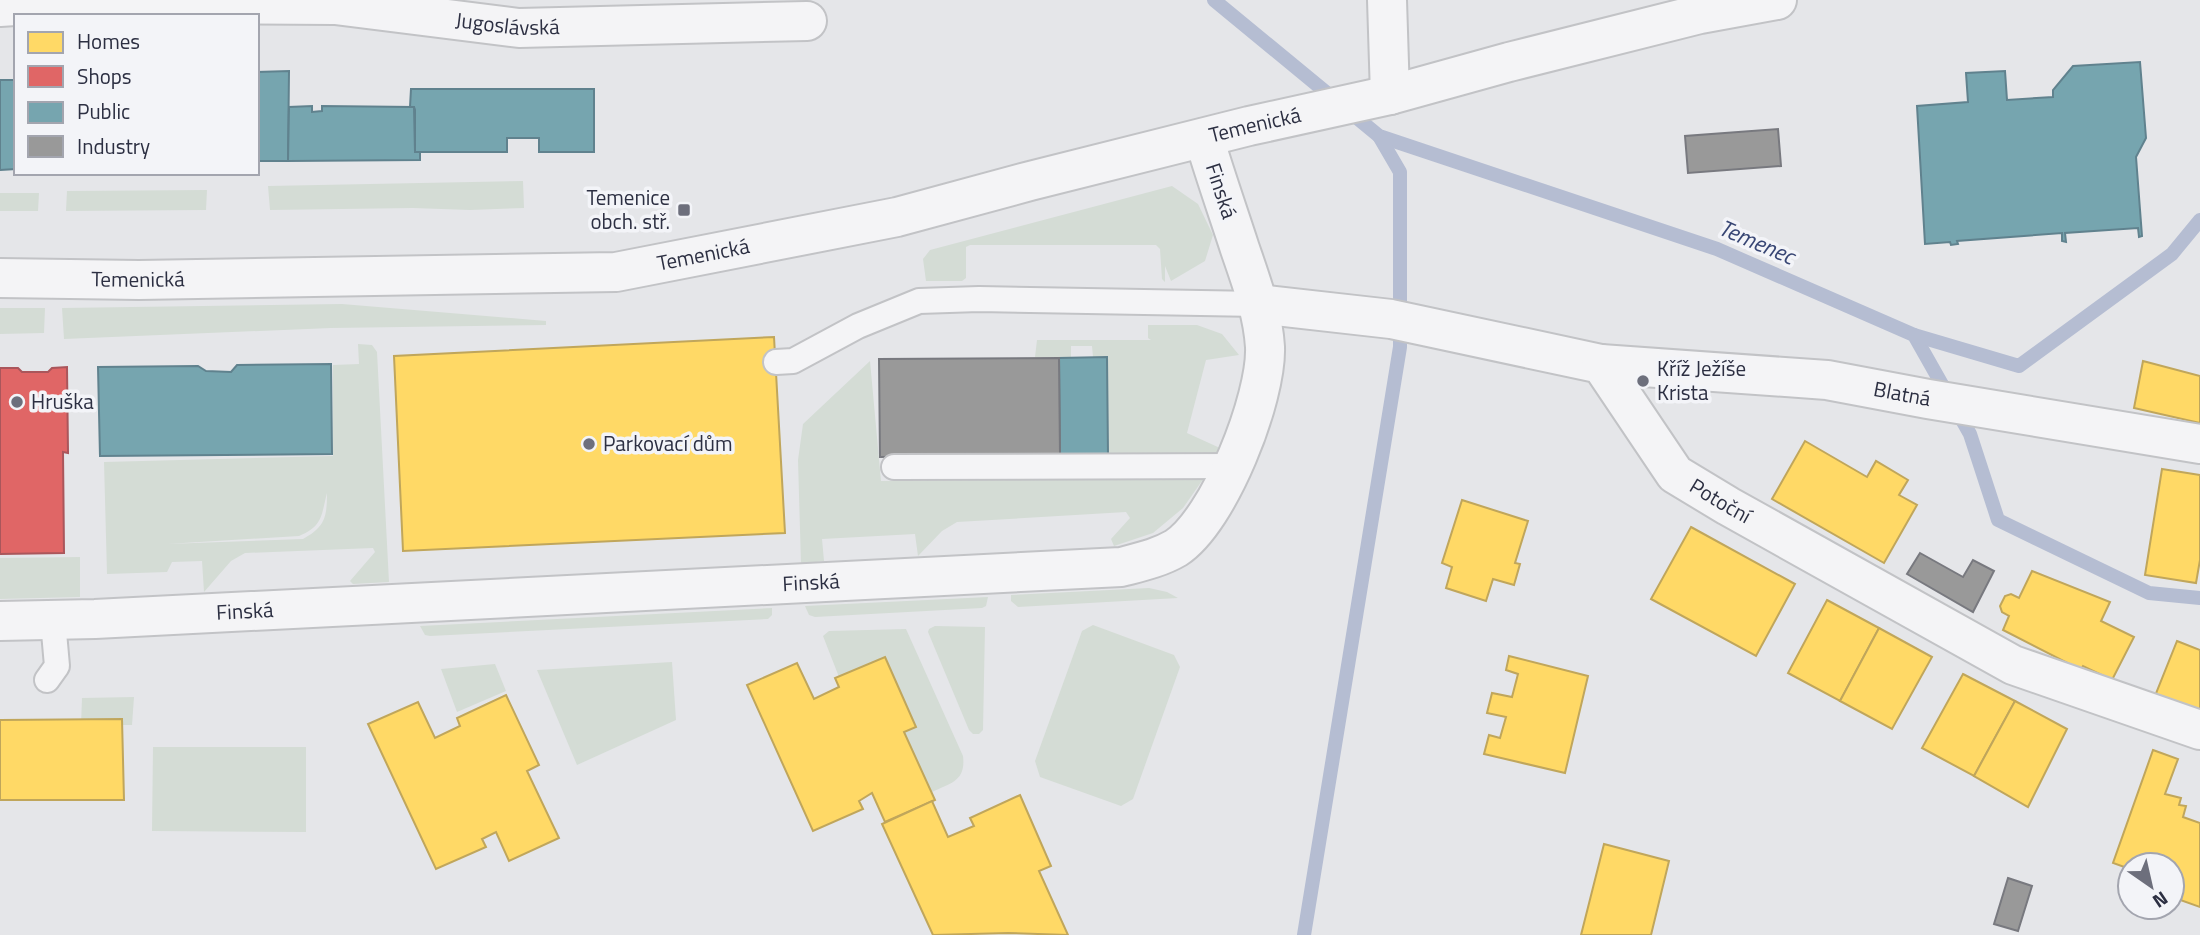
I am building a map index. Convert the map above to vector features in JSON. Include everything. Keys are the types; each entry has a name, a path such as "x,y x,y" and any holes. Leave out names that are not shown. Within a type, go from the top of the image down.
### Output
{"street":[{"path":"1377,98 1387,0"},
{"name":"Temenická","path":"0,278 139,280 616,272 897,217 1030,181 1249,126 1377,98 1700,14 1777,0"},
{"name":"Jugoslávská","path":"0,6 61,3 335,5 519,28 807,21"},
{"name":"Finská","path":"0,621 53,621 1121,567 1151,560 1177,547 1197,529 1234,466 1263,382 1265,348 1258,304 1204,138"},
{"path":"1258,304 1391,318 1601,364"},
{"name":"Blatná","path":"1601,364 1827,380 1983,409 2200,444"},
{"name":"Potoční","path":"1601,364 1675,474 2013,665 2200,730"}],"lane":[{"path":"776,362 793,361 858,326 919,301 979,299 1258,304"},
{"path":"894,467 1234,466"},
{"path":"47,680 57,667 53,621"}],"shaded area":[{"path":"523,181 524,208 470,210 270,210 268,186"},
{"path":"1172,186 1198,204 1213,235 1205,261 1171,281 1165,266 1165,282 1162,279 1160,249 1156,245 970,245 966,247 966,278 962,281 926,281 923,259 930,250"},
{"path":"207,190 206,210 66,211 67,191"},
{"path":"0,193 39,193 38,211 0,211"},
{"path":"342,304 546,321 546,325 331,328 64,339 62,308"},
{"path":"0,308 45,308 44,333 0,334"},
{"path":"1148,325 1197,325 1222,334 1239,355 1206,360 1187,433 1220,448 1216,454 1108,455 1106,357 1093,357 1092,346 1071,346 1071,357 1035,357 1037,340 1151,340 1148,338"},
{"path":"358,344 372,345 377,352 389,582 353,584 350,581 375,552 373,548 245,553 231,561 204,592 202,561 172,562 167,572 107,574 104,462 333,456 333,365 359,364","holes":["327,493 320,526 303,539 167,544 299,536 317,524"]},
{"path":"870,361 881,481 1204,478 1183,508 1153,533 1114,546 1111,539 1130,518 1126,512 957,522 942,531 918,556 915,534 822,539 824,561 801,564 798,460 803,424"},
{"path":"80,557 80,597 0,599 0,558"},
{"path":"1149,588 1178,598 1018,607 1011,601 1011,595"},
{"path":"988,597 986,606 982,608 815,617 809,615 805,606"},
{"path":"772,608 772,615 768,619 430,636 425,635 420,626"},
{"path":"1093,625 1174,655 1180,667 1133,799 1121,806 1040,777 1035,761 1082,631"},
{"path":"935,626 985,627 983,730 979,734 973,734 969,730 928,632"},
{"path":"906,629 963,756 960,776 932,792 904,732 916,726 885,657 839,677 823,636 829,631"},
{"path":"672,662 676,720 577,765 537,670"},
{"path":"495,664 506,691 457,712 441,669"},
{"path":"134,697 132,725 81,725 82,698"},
{"path":"153,747 306,747 306,832 152,831"}],"building: Homes":[{"name":"Parkovací dům","path":"774,337 785,533 403,551 394,356"},
{"path":"2143,361 2200,376 2200,423 2134,408"},
{"path":"1805,441 1867,477 1876,461 1908,480 1899,495 1917,505 1884,563 1772,499"},
{"path":"2162,469 2200,475 2200,560 2196,583 2145,575"},
{"path":"1462,500 1528,521 1515,563 1520,564 1514,585 1493,579 1486,601 1446,588 1452,567 1442,563"},
{"path":"1691,527 1795,584 1756,656 1651,599"},
{"path":"2032,571 2110,602 2101,621 2134,637 2112,680 2083,666 2081,670 2003,630 2009,616 2002,612 2000,606 2005,596 2011,594 2019,598"},
{"path":"1827,600 1879,628 1840,701 1788,673"},
{"path":"1879,628 1932,657 1892,729 1840,701"},
{"path":"2177,641 2200,650 2200,714 2155,696"},
{"path":"1509,656 1588,676 1565,773 1484,754 1489,735 1500,738 1506,717 1487,713 1492,693 1512,697 1518,674 1506,670"},
{"path":"885,657 916,727 904,732 935,800 885,822 872,793 859,801 863,809 813,831 747,685 797,663 814,699 839,687 835,678"},
{"path":"1963,674 2015,701 1974,776 1922,748"},
{"path":"506,695 539,765 527,771 559,838 509,861 496,832 482,839 486,847 436,869 368,724 418,702 435,738 460,726 457,718"},
{"path":"2015,701 2067,729 2028,807 1974,776"},
{"path":"122,719 124,800 0,800 0,720"},
{"path":"2153,750 2178,759 2165,794 2181,798 2179,805 2186,806 2183,817 2200,823 2200,907 2186,902 2186,851 2117,851"},
{"path":"1020,795 1051,866 1039,871 1068,935 933,935 882,824 932,801 948,837 974,826 970,818"},
{"path":"1604,844 1669,861 1651,935 1581,935"}],"building: Shops":[{"path":"67,367 68,453 63,452 64,553 0,554 0,368 18,368 22,372 48,372 52,368"}],"building: Public":[{"path":"2140,62 2146,138 2136,157 2142,236 2139,237 2138,228 2065,233 2066,242 2062,241 2062,233 1957,241 1958,244 1951,245 1950,242 1925,244 1917,106 1968,102 1966,73 2005,71 2007,100 2053,97 2053,90 2073,66"},
{"path":"289,71 288,161 259,161 259,72"},
{"path":"0,80 14,80 14,169 0,170"},
{"path":"411,89 594,89 594,152 539,152 539,138 507,138 507,152 415,152 415,110 410,107"},
{"path":"312,106 312,112 322,111 322,106 414,107 415,152 420,152 420,160 288,161 289,107"},
{"path":"1107,357 1108,455 1060,455 1059,358"},
{"path":"331,364 332,454 100,456 98,367 198,366 206,371 231,372 237,365"}],"building: Industry":[{"path":"1778,129 1781,166 1688,173 1685,136"},
{"path":"1059,358 1060,455 880,457 879,359"},
{"path":"1920,553 1963,577 1973,560 1994,571 1973,612 1907,574"},
{"path":"2008,878 2032,886 2018,931 1994,924"}],"waterway":[{"name":"Temenec","path":"1214,0 1379,136 1717,249 1914,335 1970,434 1998,520 2149,593 2200,598"},
{"path":"1304,935 1400,347 1400,172 1379,136"},
{"path":"1914,335 2019,366 2172,254 2200,220"}],"place":[{"name":"Temenice obch. stř.","path":"684,210"},
{"name":"Kříž Ježíše Krista","path":"1643,381"},
{"name":"Hruška","path":"17,402"},
{"name":"Parkovací dům","path":"589,444"}]}
